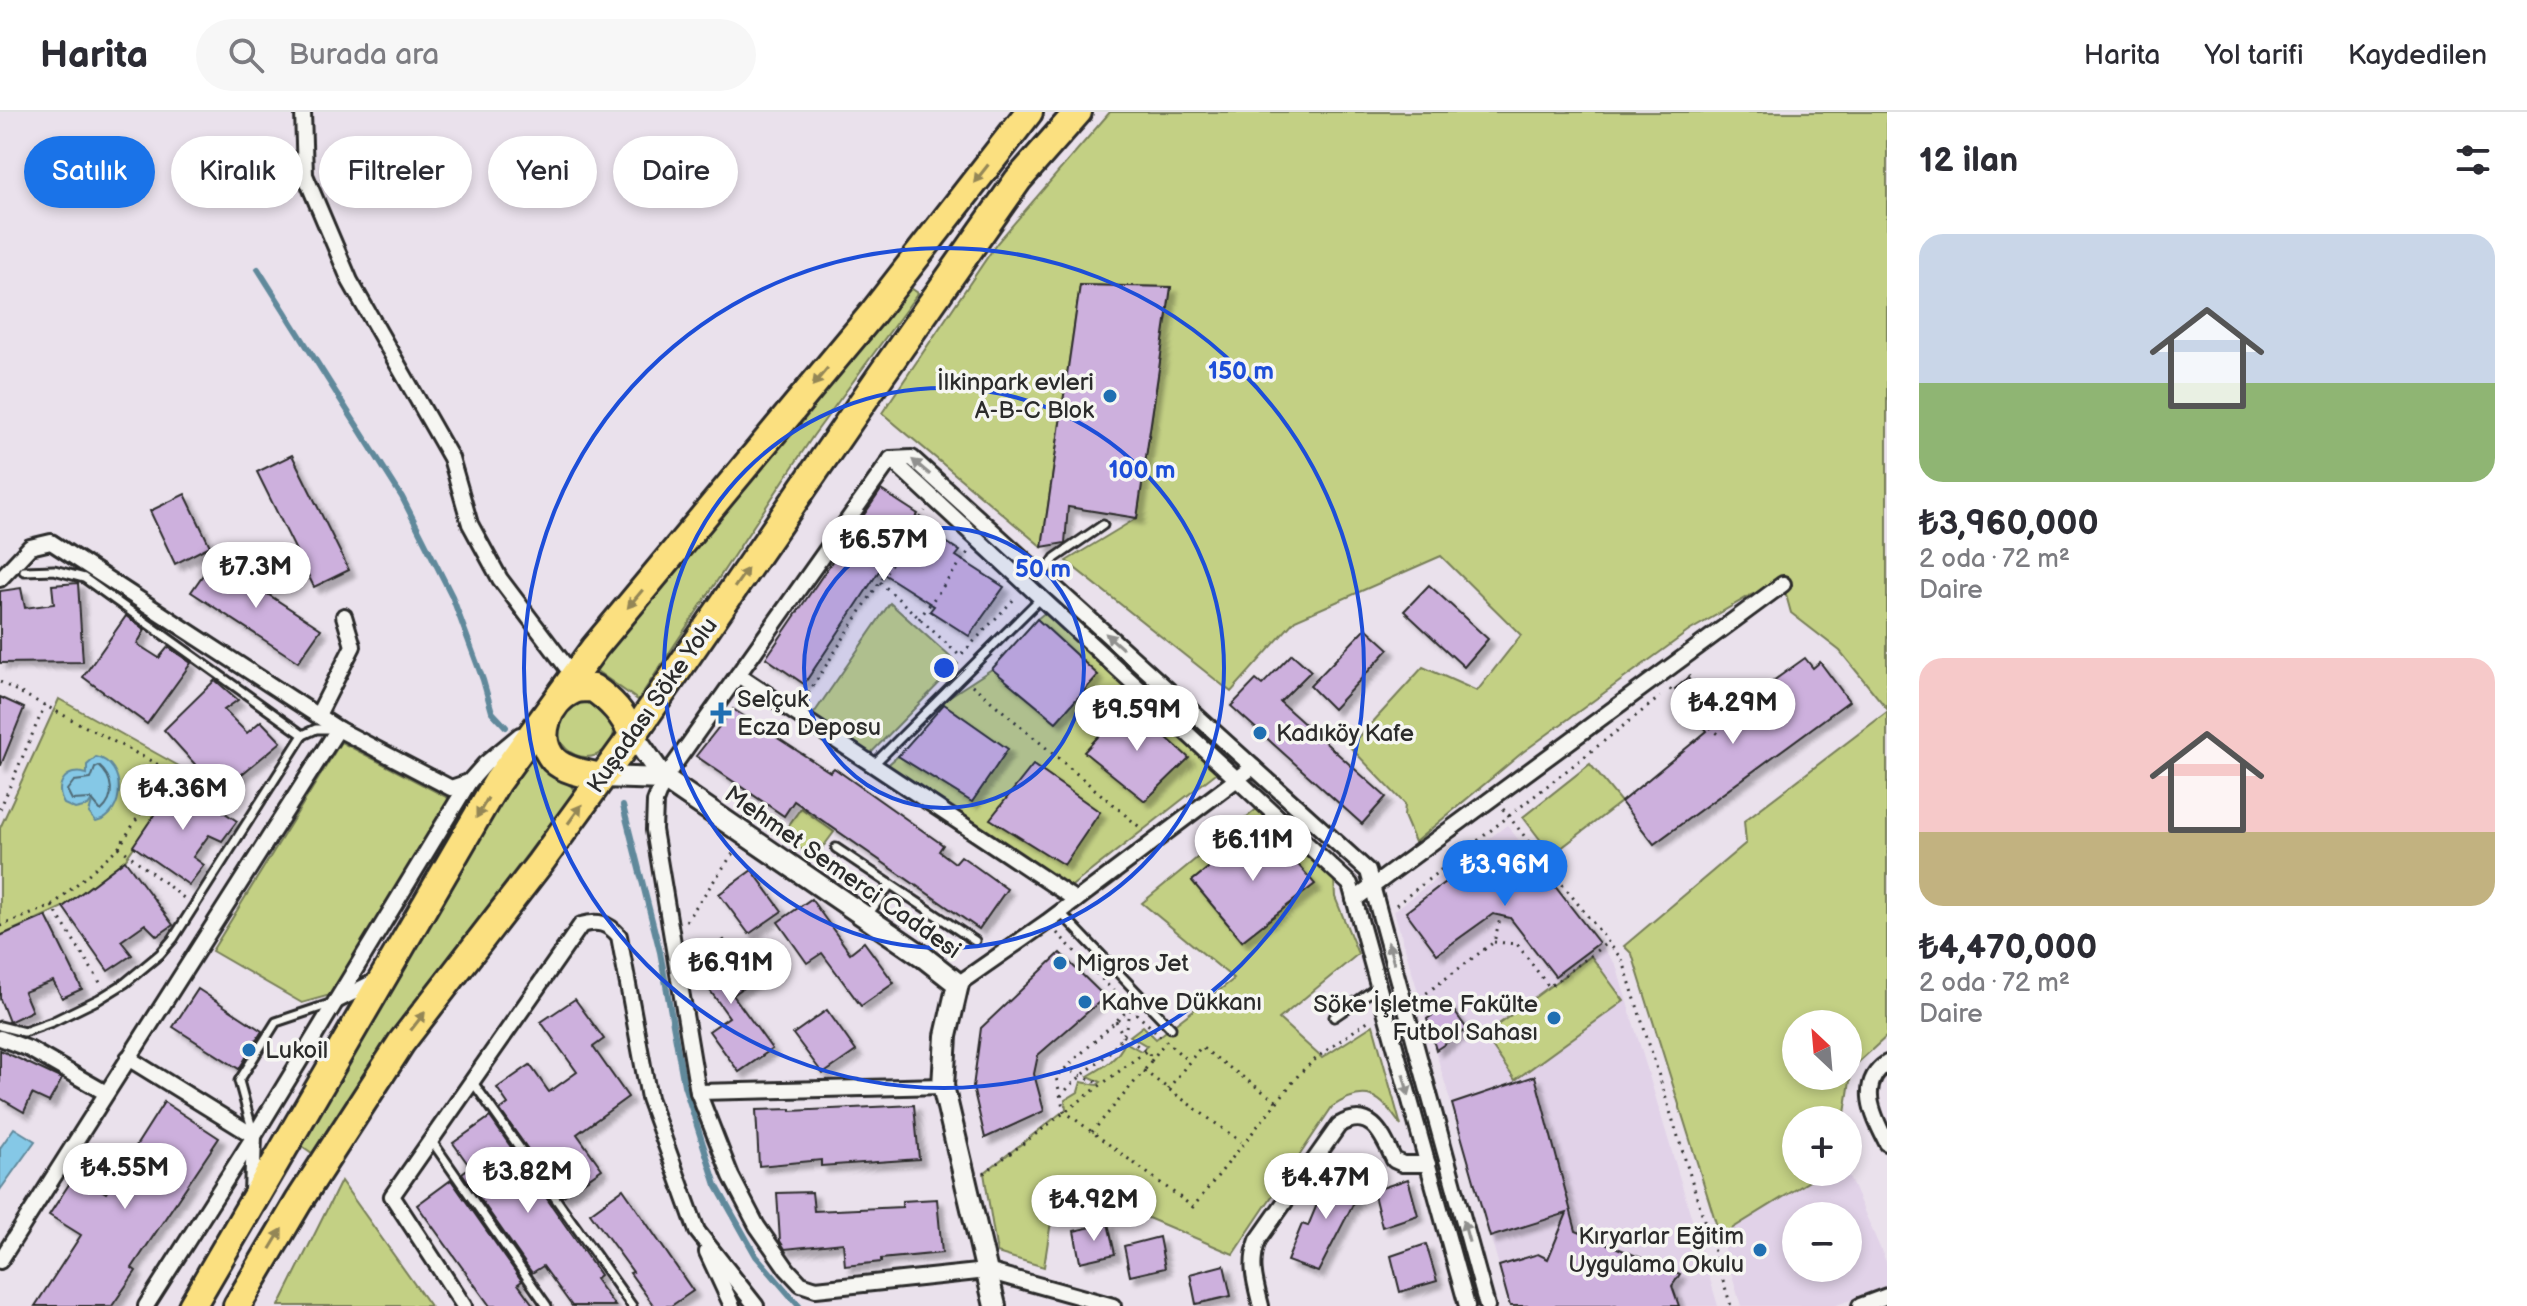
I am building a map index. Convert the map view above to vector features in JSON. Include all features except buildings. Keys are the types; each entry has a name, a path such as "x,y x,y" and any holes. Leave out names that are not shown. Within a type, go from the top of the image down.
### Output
{"highway":[{"path":"192,1306 497,782 553,706 583,682 595,647 872,314 1029,112"},
{"name":"Kuşadası Söke Yolu","path":"237,1306 299,1201 401,1043 540,863 633,735 1018,180 1078,112"},
{"path":"583,682 610,700 622,713 633,735"},
{"path":"553,706 544,729 546,747 556,762 578,772 602,777"}],"street":[{"path":"303,112 305,175 350,281 451,458 470,524 500,579 583,682"},
{"path":"891,459 912,458 1368,871 1375,883 1487,1306"},
{"path":"891,459 1350,884 1467,1306"},
{"path":"891,459 664,779 655,802 654,830 698,1092 720,1152 745,1205 771,1250 801,1284 816,1289 987,1271 1113,1306"},
{"path":"0,579 30,547 51,542 338,729 451,788 469,782"},
{"path":"1354,900 1783,584"},
{"path":"318,715 353,646 344,616"},
{"path":"738,675 1076,900"},
{"path":"146,1306 254,1136 469,782 485,764 553,706"},
{"path":"0,1261 338,729"},
{"name":"Mehmet Semerci Caddesi","path":"633,735 664,779 958,984 946,1036 943,1086 995,1306"},
{"path":"958,984 1047,922 1253,767"},
{"path":"602,777 664,779"},
{"path":"464,1306 392,1196 581,925 595,921 611,926 619,936 649,1098 697,1231 732,1306"},
{"path":"335,1002 386,976"},
{"path":"0,1038 29,1049 106,1093"},
{"path":"128,1058 254,1136"},
{"path":"1887,1063 1879,1068 1868,1088 1871,1112 1887,1143"},
{"path":"698,1092 943,1086"},
{"path":"1261,1306 1252,1257 1258,1240 1339,1125 1352,1120 1365,1120 1377,1128 1394,1160 1403,1164 1428,1164"},
{"path":"251,1204 254,1136"},
{"path":"697,1231 756,1306"},
{"path":"1860,1306 1887,1296"}],"lane":[{"path":"1043,576 1055,558 1103,525"},
{"path":"24,571 54,570 84,578 303,735"},
{"path":"873,765 1040,600"},
{"path":"0,1026 24,1032 52,1022 107,994 160,954 303,735 316,729 338,729"},
{"path":"836,848 975,941"},
{"path":"866,917 890,885"},
{"path":"1060,912 1171,1028"},
{"path":"1334,1017 1379,986"},
{"path":"254,1136 239,1081 276,1022 335,1002"},
{"path":"472,1081 632,1306"},
{"path":"431,1140 547,1306"}],"path":[{"path":"795,713 930,503"},
{"path":"919,619 974,544"},
{"path":"880,582 960,656 1024,589 1040,600"},
{"path":"1687,676 1690,675 1702,689 1715,730"},
{"path":"962,676 1155,841"},
{"path":"0,682 253,814"},
{"path":"1375,883 1386,912 1510,818 1678,683"},
{"path":"1670,689 1682,705 1721,736"},
{"path":"0,809 45,705"},
{"path":"0,926 52,906 119,847 168,770"},
{"path":"1492,796 1623,961 1731,1306"},
{"path":"698,904 746,835"},
{"path":"1221,837 1231,850"},
{"path":"119,847 194,906"},
{"path":"52,906 107,994"},
{"path":"1405,1005 1420,998 1494,942 1501,915"},
{"path":"1047,922 1130,1008"},
{"path":"1494,942 1517,944 1549,987 1608,942"},
{"path":"1130,1008 1056,1077 1064,1111 1193,1207 1300,1073 1372,1018 1386,1012"},
{"path":"1060,1097 1106,1056 1123,1036 1130,1008"},
{"path":"1116,1021 1123,1036 1149,1053 1151,1061"},
{"path":"1092,1132 1165,1042"},
{"path":"1168,1089 1201,1047 1276,1101"},
{"path":"984,1173 1146,1051"},
{"path":"1065,1069 1102,1084"},
{"path":"1144,1071 1242,1143"}],"shaded area":[{"path":"1507,825 1616,965 1718,1306 1511,1306 1394,911"},
{"name":"Kıryarlar Eğitim Uygulama Okulu","path":"1801,1186 1853,1186 1860,1202 1782,1202 1782,1282 1862,1282 1862,1206 1887,1264 1887,1287 1834,1306 1741,1306 1720,1236"}],"green space":[{"path":"1110,112 1887,112 1887,709 1840,651 1791,613 1783,584 1751,595 1689,631 1523,752 1415,842 1404,816 1405,804 1350,747 1423,667 1477,691 1521,635 1441,556 1295,620 1231,692 1066,561 1137,518 1171,287 1080,285 1042,547 882,413 997,243"},
{"path":"908,286 918,293 813,436 638,700 591,667 800,425"},
{"path":"890,603 958,664 865,759 808,722"},
{"path":"1047,611 1220,770 1064,892 882,770 898,756 972,802 1007,749 941,702 992,669 1056,721 1098,675 1037,619","holes":["1033,765 1099,812 991,819"]},
{"path":"59,699 186,770 125,860 63,907 0,936 0,828"},
{"path":"586,701 606,709 614,729 606,749 586,757 566,749 558,729 566,709"},
{"path":"1887,712 1887,1036 1862,1059 1862,1010 1782,1010 1782,1090 1849,1090 1846,1106 1782,1106 1782,1186 1801,1186 1720,1236 1632,954 1624,946 1746,843 1744,821"},
{"path":"341,742 452,800 334,994 302,1003 212,951"},
{"path":"531,757 576,790 384,1043 312,1153 302,1146 506,790"},
{"path":"1590,764 1621,802 1552,855 1523,817"},
{"path":"1259,807 1334,878 1335,897 1358,954 1279,1019 1322,1058 1373,1025 1401,1126 1387,1107 1372,1096 1354,1096 1332,1107 1233,1254 1082,1190 1052,1215 1044,1267 997,1253 984,1173 1066,1109 1065,1100 1078,1092 1081,1082 1097,1085 1101,1082 1088,1076 1114,1058 1125,1042 1141,1051 1147,1046 1130,1036 1143,1026 1156,1039 1234,979 1142,903","holes":["1263,824 1242,941 1192,881"]},
{"path":"801,808 834,832 815,858 781,836"},
{"name":"Söke İşletme Fakülte Futbol Sahası","path":"1591,956 1624,1001 1515,1080 1484,1035"},
{"path":"341,1181 430,1306 279,1306"}],"water":[{"path":"96,757 106,761 113,769 119,790 113,810 106,818 96,822 89,813 93,799 88,806 75,809 64,804 60,790 68,775 87,774 87,765"},
{"path":"14,1128 35,1141 0,1190 0,1148"}],"waterway":[{"path":"258,269 402,497 452,596 492,712 506,727"},
{"path":"623,806 660,952 684,1085 716,1185 756,1256 799,1306"}],"place":[{"name":"İlkinpark evleri A-B-C Blok","path":"1110,396"},
{"name":"Selçuk Ecza Deposu","path":"721,713"},
{"name":"Kadıköy Kafe","path":"1260,733"},
{"name":"Migros Jet","path":"1060,963"},
{"name":"Kahve Dükkanı","path":"1085,1002"},
{"name":"Söke İşletme Fakülte Futbol Sahası","path":"1554,1018"},
{"name":"Lukoil","path":"249,1050"},
{"name":"Kıryarlar Eğitim Uygulama Okulu","path":"1760,1250"}]}
